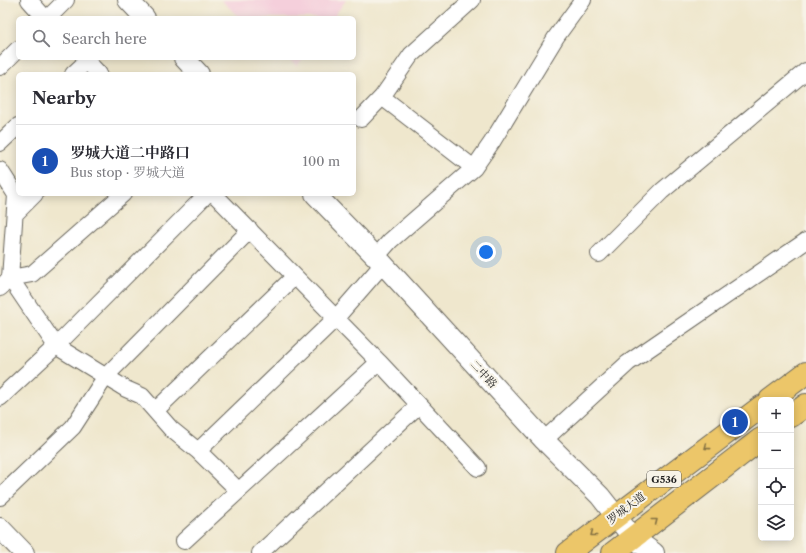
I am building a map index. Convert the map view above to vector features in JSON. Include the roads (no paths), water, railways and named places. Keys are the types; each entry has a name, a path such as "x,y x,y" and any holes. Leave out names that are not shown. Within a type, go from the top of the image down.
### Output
{"highway":[{"path":"774,397 806,373"},
{"path":"794,414 806,405"},
{"name":"罗城大道","path":"568,553 758,409"},
{"name":"G536","path":"614,553 758,441"}],"street":[{"path":"29,0 43,16"},
{"path":"50,16 66,0"},
{"path":"128,0 143,16"},
{"path":"361,119 382,97 411,55 472,0"},
{"path":"198,451 336,318 379,261 390,241 474,168 492,142 556,37 582,0"},
{"path":"0,67 16,51"},
{"path":"76,72 85,60 97,72"},
{"path":"186,60 197,72"},
{"path":"599,254 662,191 806,71"},
{"path":"382,97 474,168"},
{"path":"0,143 16,128"},
{"path":"0,170 16,195 16,212 5,283 56,346 142,396 156,410 171,429 198,451 239,491"},
{"path":"16,212 34,196"},
{"path":"5,283 32,274 121,196"},
{"path":"0,398 56,346 205,196"},
{"path":"216,196 379,362 478,468"},
{"name":"二中路","path":"317,196 544,440 600,496 633,538 654,553"},
{"path":"0,497 73,428 106,376 250,230"},
{"path":"544,440 628,363 806,241"},
{"path":"156,410 294,277"},
{"path":"184,541 379,362"},
{"path":"260,553 419,405"},
{"path":"0,528 24,553"}],"place":[{"name":"罗城大道二中路口","path":"735,422"}]}
